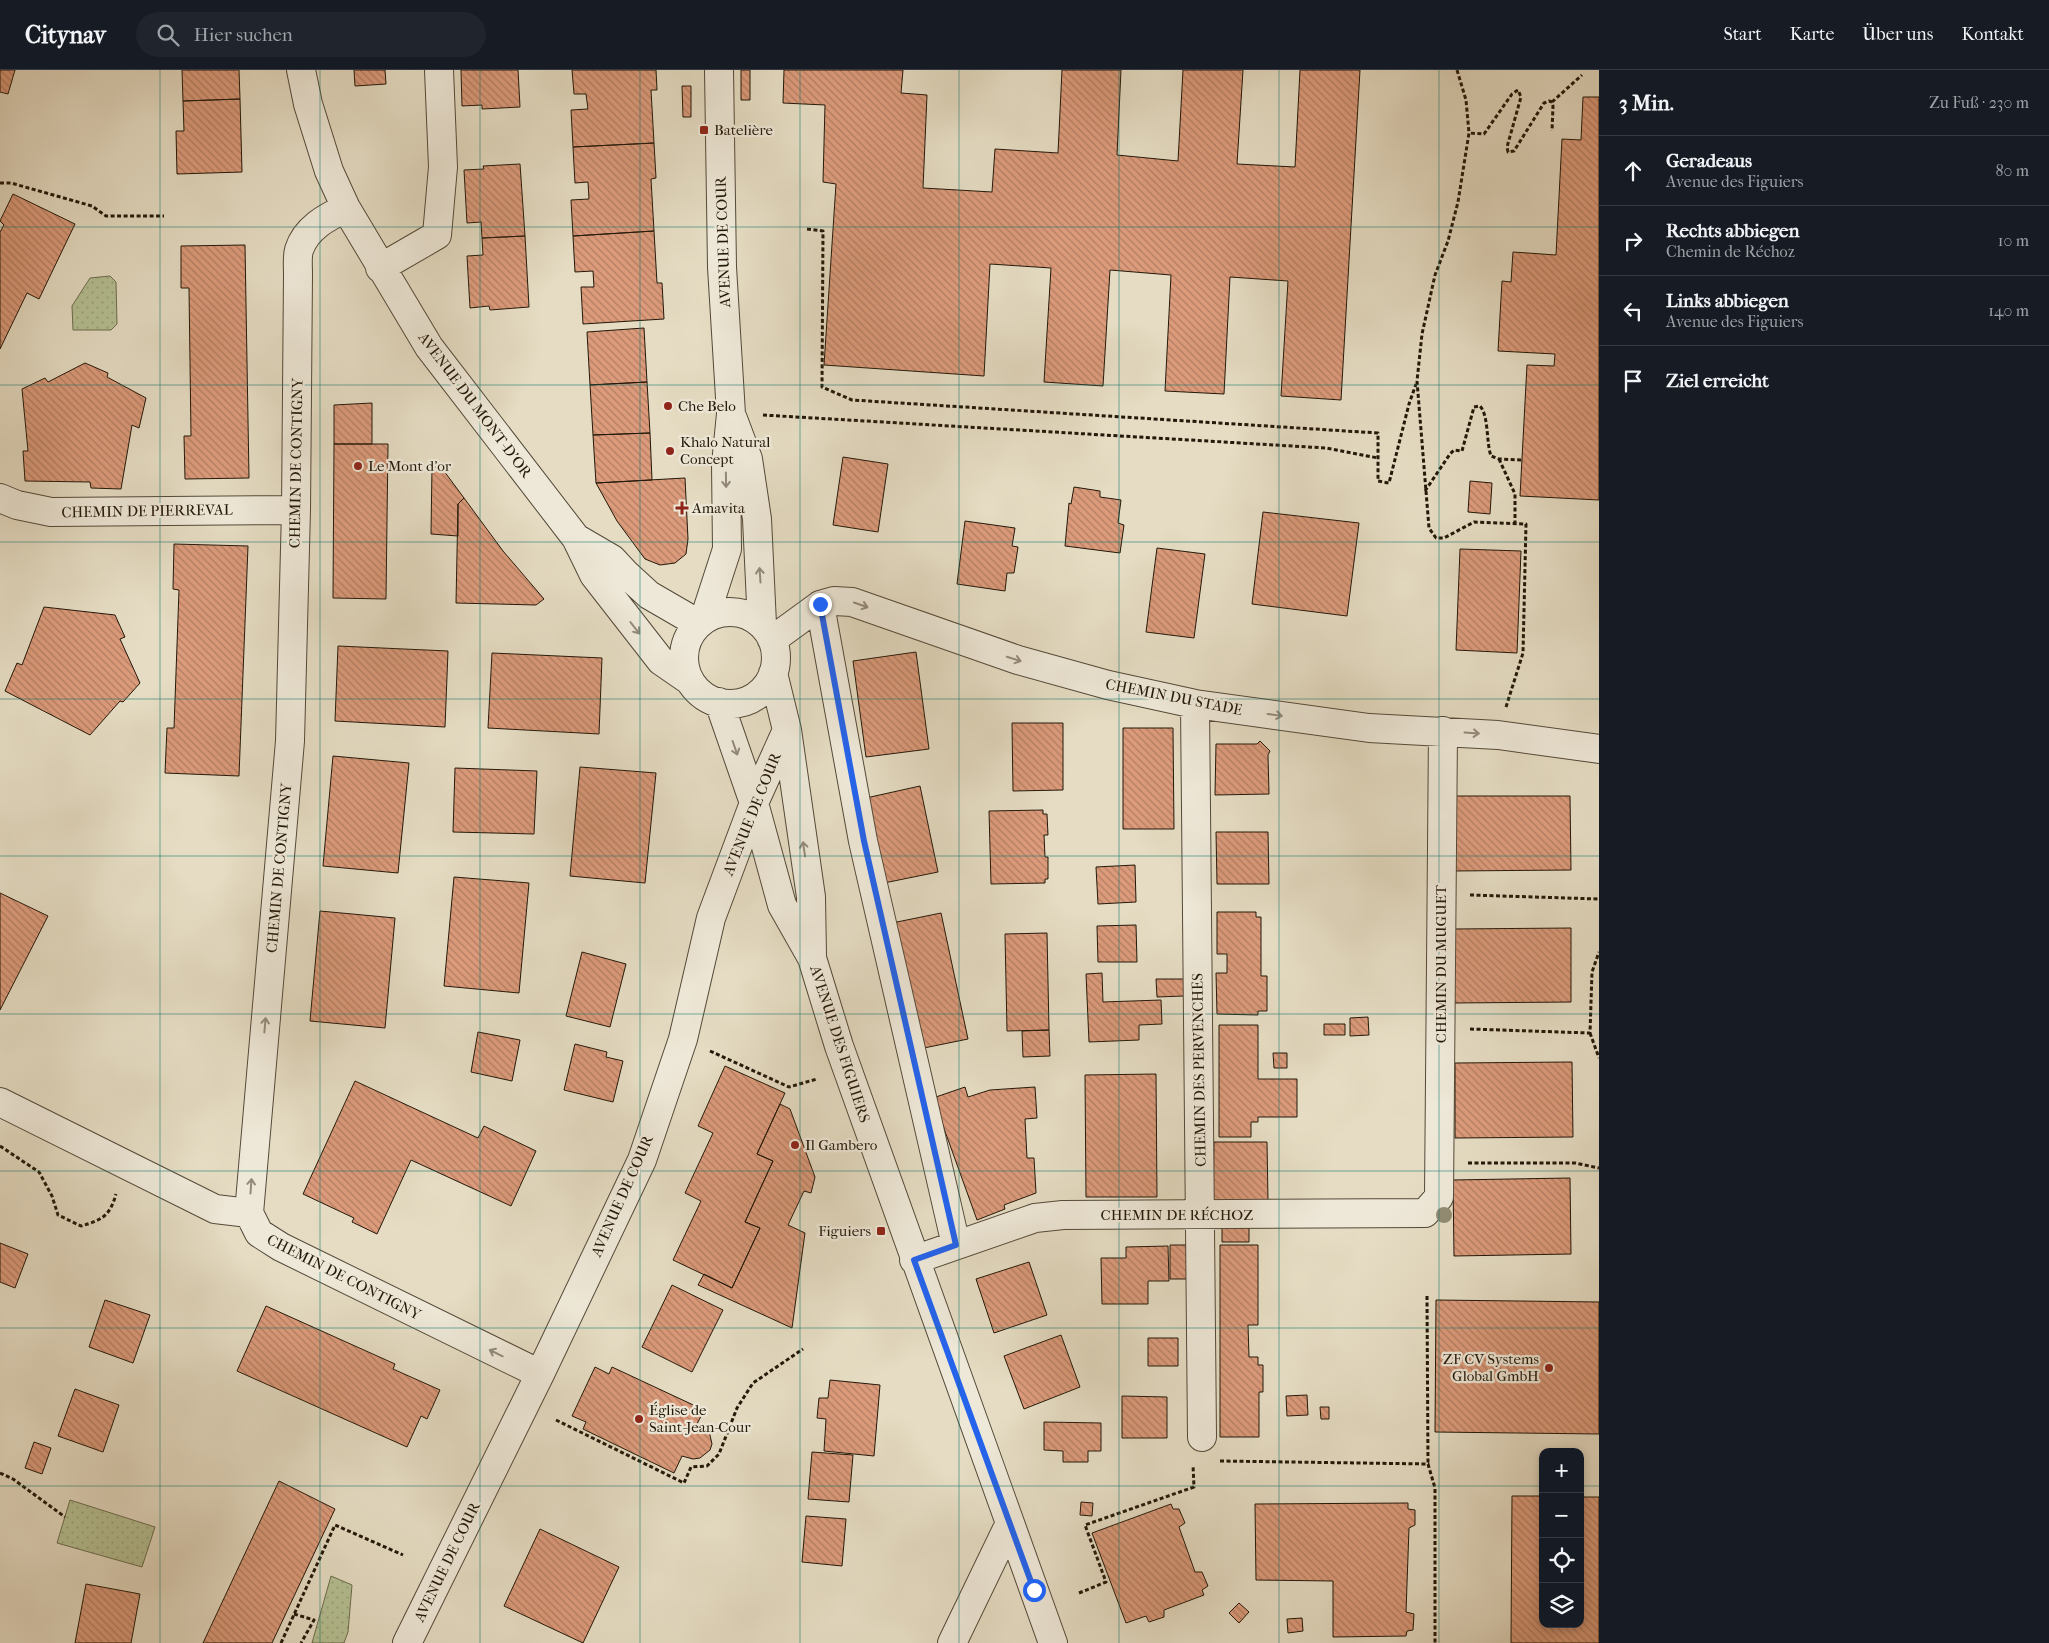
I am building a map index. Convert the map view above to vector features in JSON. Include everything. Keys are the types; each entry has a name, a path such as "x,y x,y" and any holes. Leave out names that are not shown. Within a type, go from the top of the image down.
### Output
{"street":[{"name":"AVENUE DU MONT-D'OR","path":"301,70 314,123 329,171 346,208 380,268 429,347 576,538 594,575 661,661 690,681"},
{"path":"380,268 437,235 443,167 439,70"},
{"name":"AVENUE DE COUR","path":"701,622 727,549 726,464 731,414 722,267 719,70"},
{"name":"CHEMIN DE CONTIGNY","path":"346,208 326,217 313,227 300,249 290,741 249,1213 258,1233 281,1247 540,1374"},
{"name":"AVENUE DE COUR","path":"731,414 748,459 757,519 767,632"},
{"name":"CHEMIN DE PIERREVAL","path":"0,498 17,505 51,512 296,510"},
{"name":"AVENUE DU MONT-D'OR","path":"576,538 612,559 625,574 649,595 701,622"},
{"name":"CHEMIN DU STADE","path":"820,604 834,601 852,602 1018,660 1108,685 1195,704 1368,728 1498,735 1599,749"},
{"path":"767,632 820,604 864,841 956,1245"},
{"path":"734,612 749,615 767,632 776,662 767,685 751,698 733,704 719,702 705,696 690,681 685,666 685,651 690,636 701,622 718,613 734,612"},
{"name":"AVENUE DES FIGUIERS","path":"773,673 787,730 811,897 812,958"},
{"name":"AVENUE DES FIGUIERS","path":"719,702 754,803 782,905 812,958 839,1046 914,1260 1053,1643"},
{"name":"CHEMIN DES PERVENCHES","path":"1195,704 1203,1453"},
{"name":"AVENUE DE COUR","path":"407,1643 540,1374 642,1160 683,1039 711,918 754,803 787,730"},
{"name":"CHEMIN DU MUGUET","path":"1439,1197 1443,731"},
{"path":"0,1102 215,1209 249,1213"},
{"name":"CHEMIN DE RÉCHOZ","path":"914,1260 1035,1218 1063,1215 1425,1213 1439,1197"},
{"path":"952,1643 1009,1525"}],"path":[{"path":"1457,70 1466,100 1469,134 1458,202 1426,308 1417,381 1425,492 1429,528 1436,538 1444,538 1474,522 1526,524 1523,653 1505,710"},
{"path":"1469,134 1484,134 1512,94 1518,90 1521,97 1507,148 1508,152 1511,153 1544,102 1552,102 1582,75"},
{"path":"1552,102 1552,131"},
{"path":"0,184 11,183 92,206 106,216 164,216"},
{"path":"807,229 822,232 822,387 852,400 1378,433 1378,481 1390,483 1409,404 1417,381"},
{"path":"1425,492 1450,454 1454,450 1462,451 1474,407 1480,406 1484,412 1488,449 1491,456 1499,459 1522,460"},
{"path":"731,414 1326,448 1378,458"},
{"path":"1499,459 1515,494 1514,524"},
{"path":"1441,894 1599,899"},
{"path":"1599,952 1592,972 1590,1033 1599,1058"},
{"path":"1440,1028 1590,1033"},
{"path":"707,1050 789,1087 817,1079"},
{"path":"0,1146 39,1172 52,1196 58,1215 81,1226 101,1220 114,1202 125,1164"},
{"path":"1439,1162 1576,1164 1599,1168"},
{"path":"1427,1296 1428,1464 1435,1488 1435,1643"},
{"path":"556,1420 684,1484 691,1467 707,1466 719,1454 737,1408 753,1383 803,1349"},
{"path":"1078,1593 1106,1582 1085,1525 1194,1486 1203,1453 1428,1464"},
{"path":"0,1473 13,1479 66,1517"},
{"path":"281,1643 335,1525 403,1554"},
{"path":"294,1614 314,1620 301,1643"}],"green space":[{"path":"110,276 116,282 117,324 111,330 73,330 72,306 90,278"},
{"path":"70,1500 155,1527 142,1567 57,1543"},
{"path":"331,1576 352,1585 348,1632 344,1643 312,1643"}],"building":[{"path":"0,70 15,70 8,94 0,92"},
{"path":"182,70 239,70 240,99 183,101"},
{"path":"354,70 385,70 386,84 355,86"},
{"path":"461,70 518,70 520,107 482,109 482,105 462,106"},
{"path":"572,70 656,70 657,90 651,90 654,143 573,147 571,110 588,109 586,94 574,94"},
{"path":"741,70 750,70 750,100 741,100"},
{"path":"784,70 903,70 901,93 927,95 923,188 992,192 995,149 1058,153 1062,70 1121,70 1117,155 1178,161 1183,70 1243,70 1237,164 1295,167 1300,70 1360,70 1341,400 1281,396 1288,281 1230,277 1224,394 1165,391 1171,275 1110,270 1103,386 1044,382 1051,268 990,264 984,376 824,365 836,184 823,182 825,105 783,103"},
{"path":"682,86 691,86 691,117 683,117"},
{"path":"1583,97 1599,97 1599,500 1520,496 1527,365 1554,366 1555,354 1498,351 1502,281 1511,282 1513,252 1556,255 1562,139 1581,140"},
{"path":"240,99 242,172 177,174 176,131 184,131 183,101"},
{"path":"654,143 656,178 651,179 654,231 573,236 571,200 589,199 588,182 575,183 573,147"},
{"path":"520,164 525,236 482,238 481,222 467,223 464,170 484,169 483,166"},
{"path":"13,194 75,224 39,299 27,293 0,349 0,232 4,225 0,221"},
{"path":"654,231 657,283 662,283 664,319 583,324 581,287 594,287 593,271 575,272 573,236"},
{"path":"525,236 529,307 490,310 489,306 470,308 467,256 483,255 482,238"},
{"path":"245,245 249,478 185,479 184,436 191,436 189,288 181,288 181,246"},
{"path":"644,328 647,382 590,385 587,332"},
{"path":"85,363 108,373 107,377 146,398 139,428 132,425 121,489 91,488 90,482 25,481 23,451 28,451 22,389 45,378 48,382"},
{"path":"647,382 650,433 593,435 590,385"},
{"path":"372,403 372,444 334,444 334,405"},
{"path":"650,433 652,480 596,483 593,435"},
{"path":"334,444 388,444 386,599 333,598"},
{"path":"843,457 888,464 878,532 833,525"},
{"path":"432,467 441,467 464,498 458,504 458,536 431,534"},
{"path":"685,478 688,539 686,554 675,563 660,565 645,559 617,521 596,483"},
{"path":"1470,481 1492,483 1490,514 1468,512"},
{"path":"1074,487 1100,491 1100,497 1121,500 1118,523 1124,525 1120,553 1065,546 1069,503 1071,504"},
{"path":"464,498 503,551 544,599 536,605 456,603 458,504"},
{"path":"1263,512 1359,523 1347,616 1252,604"},
{"path":"965,521 1015,528 1012,546 1018,547 1014,573 1007,573 1005,591 957,584"},
{"path":"174,544 248,546 239,776 165,773 167,728 174,728 179,590 173,589"},
{"path":"1157,548 1205,554 1194,638 1146,632"},
{"path":"1460,549 1521,551 1517,653 1456,650"},
{"path":"44,607 115,615 125,637 120,639 140,683 123,702 120,701 90,735 5,691 17,663 22,665"},
{"path":"338,646 448,651 445,727 335,721"},
{"path":"916,652 929,749 866,757 853,661"},
{"path":"492,653 602,658 599,734 488,728"},
{"path":"1012,723 1063,723 1063,790 1013,791"},
{"path":"1123,728 1173,728 1174,829 1123,829"},
{"path":"1260,741 1270,751 1268,755 1269,794 1215,795 1216,744 1257,744"},
{"path":"333,756 409,763 398,873 323,866"},
{"path":"580,767 656,773 645,883 570,876"},
{"path":"455,768 537,771 534,834 453,832"},
{"path":"920,786 938,872 884,883 866,798"},
{"path":"1453,796 1570,796 1571,870 1453,871"},
{"path":"1043,810 1043,814 1047,814 1048,835 1044,835 1045,857 1048,857 1048,879 1045,879 1045,883 991,884 989,811"},
{"path":"1216,832 1268,832 1269,884 1217,884"},
{"path":"1135,865 1136,902 1098,904 1096,867"},
{"path":"454,877 529,883 519,993 444,986"},
{"path":"0,893 48,916 0,1010"},
{"path":"320,911 395,918 385,1028 310,1021"},
{"path":"1217,912 1256,912 1256,917 1261,917 1261,976 1267,976 1267,1011 1258,1011 1258,1015 1217,1014 1216,973 1227,973 1227,954 1217,954"},
{"path":"941,913 968,1039 919,1049 892,923"},
{"path":"1136,925 1137,962 1098,962 1097,926"},
{"path":"1571,928 1571,1002 1453,1003 1453,929"},
{"path":"1047,933 1049,1030 1007,1031 1005,934"},
{"path":"582,952 626,964 610,1027 566,1016"},
{"path":"1102,973 1103,1002 1161,1000 1162,1024 1139,1025 1139,1040 1089,1042 1086,974"},
{"path":"1156,979 1184,979 1184,996 1157,997"},
{"path":"1368,1017 1369,1035 1350,1036 1350,1018"},
{"path":"1324,1024 1345,1024 1345,1035 1324,1035"},
{"path":"1219,1025 1258,1025 1258,1079 1297,1079 1297,1117 1258,1117 1258,1122 1251,1122 1251,1137 1219,1137"},
{"path":"1049,1030 1050,1056 1023,1057 1022,1031"},
{"path":"478,1032 520,1040 512,1081 471,1072"},
{"path":"575,1044 607,1052 606,1057 623,1061 613,1102 564,1090"},
{"path":"1273,1053 1287,1053 1287,1068 1274,1068"},
{"path":"1572,1062 1573,1137 1455,1138 1455,1063"},
{"path":"725,1066 785,1093 757,1154 773,1161 745,1222 760,1228 732,1288 673,1260 701,1201 685,1193 713,1133 698,1126"},
{"path":"1156,1074 1157,1197 1086,1197 1085,1075"},
{"path":"355,1081 478,1138 484,1126 536,1151 511,1206 411,1160 377,1234 352,1222 354,1218 303,1194"},
{"path":"965,1087 968,1097 990,1090 1035,1087 1037,1118 1025,1119 1027,1158 1034,1158 1036,1193 1004,1205 1005,1209 977,1220 933,1098"},
{"path":"780,1104 790,1109 815,1177 811,1193 804,1191 788,1225 805,1233 792,1328 698,1285 704,1274 732,1288 760,1228 745,1222 773,1161 757,1154"},
{"path":"1214,1142 1267,1142 1268,1201 1213,1201"},
{"path":"1570,1178 1571,1254 1454,1256 1453,1180"},
{"path":"1222,1228 1249,1228 1249,1242 1222,1242"},
{"path":"0,1243 28,1254 15,1288 0,1282"},
{"path":"1170,1245 1190,1245 1190,1279 1170,1279"},
{"path":"1220,1245 1258,1245 1258,1325 1248,1325 1249,1357 1258,1357 1258,1365 1263,1365 1263,1392 1259,1392 1259,1437 1220,1437"},
{"path":"1168,1246 1169,1281 1148,1281 1148,1304 1102,1304 1101,1258 1126,1258 1126,1247"},
{"path":"1029,1262 1047,1315 994,1333 976,1279"},
{"path":"672,1285 723,1310 692,1372 642,1347"},
{"path":"105,1300 150,1315 133,1363 89,1347"},
{"path":"1436,1300 1599,1302 1599,1434 1435,1432"},
{"path":"266,1306 395,1364 393,1369 440,1390 427,1419 421,1416 407,1447 237,1371"},
{"path":"1061,1335 1080,1387 1024,1409 1004,1356"},
{"path":"1148,1338 1178,1338 1178,1366 1148,1366"},
{"name":"Église de Saint-Jean-Cour","path":"595,1367 609,1374 612,1367 704,1410 697,1424 709,1431 712,1444 710,1450 700,1458 693,1459 682,1456 674,1473 583,1429 586,1422 572,1416"},
{"path":"830,1380 880,1385 874,1456 824,1451 826,1419 817,1418 819,1398 828,1398"},
{"path":"75,1389 119,1405 103,1452 58,1436"},
{"path":"1307,1395 1308,1415 1287,1416 1286,1396"},
{"path":"1122,1396 1167,1397 1167,1438 1122,1438"},
{"path":"1320,1407 1329,1407 1329,1419 1321,1419"},
{"path":"1044,1422 1101,1423 1101,1451 1088,1451 1088,1462 1063,1462 1063,1451 1044,1450"},
{"path":"34,1442 51,1448 42,1474 25,1468"},
{"path":"812,1452 853,1455 849,1502 808,1499"},
{"path":"279,1481 335,1509 272,1643 203,1643"},
{"path":"1512,1496 1539,1496 1539,1628 1584,1628 1584,1497 1599,1497 1599,1643 1511,1643"},
{"path":"1081,1502 1093,1503 1092,1516 1080,1515"},
{"path":"1408,1503 1408,1509 1415,1510 1415,1525 1409,1528 1406,1612 1414,1614 1413,1630 1407,1631 1406,1636 1333,1637 1333,1581 1256,1580 1255,1504"},
{"path":"1171,1504 1173,1509 1179,1509 1185,1523 1179,1527 1195,1572 1202,1572 1208,1586 1202,1590 1204,1595 1164,1610 1164,1617 1149,1622 1146,1616 1126,1623 1092,1533"},
{"path":"806,1516 846,1519 842,1566 802,1562"},
{"path":"540,1529 619,1567 583,1643 504,1606"},
{"path":"86,1584 140,1594 131,1643 75,1643"},
{"path":"1239,1603 1249,1612 1239,1623 1229,1613"},
{"path":"1302,1618 1303,1631 1288,1633 1287,1619"}],"place":[{"name":"Batelière","path":"704,130"},
{"name":"Che Belo","path":"668,406"},
{"name":"Khalo Natural Concept","path":"670,451"},
{"name":"Le Mont d'or","path":"358,466"},
{"name":"Amavita","path":"682,508"},
{"name":"Il Gambero","path":"795,1145"},
{"name":"Figuiers","path":"881,1231"},
{"name":"ZF CV Systems Global GmbH","path":"1549,1368"},
{"name":"Église de Saint-Jean-Cour","path":"639,1419"}],"route":[{"path":"820,604 864,841 956,1245 914,1260 1034,1590"}]}
